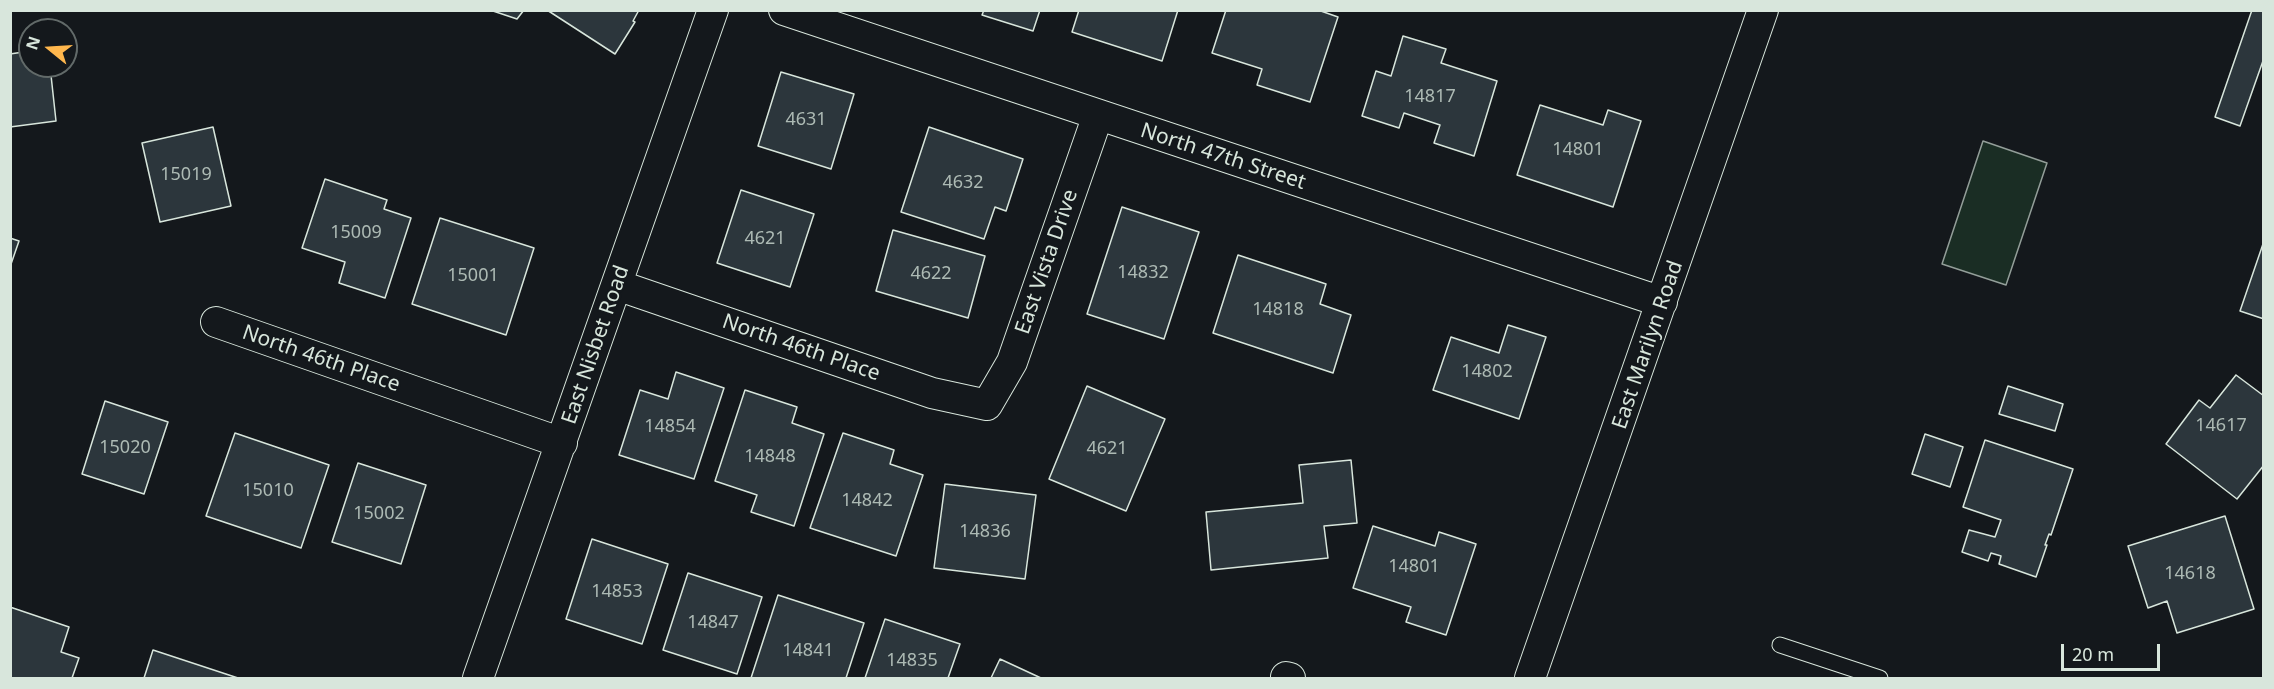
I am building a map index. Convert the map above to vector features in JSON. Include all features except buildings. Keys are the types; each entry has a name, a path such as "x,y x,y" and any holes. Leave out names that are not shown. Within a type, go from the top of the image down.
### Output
{"street":[{"name":"East Nisbet Road","path":"484,677 562,443 713,10"},
{"name":"North 47th Street","path":"784,10 1662,302"},
{"name":"East Marilyn Road","path":"1530,678 1763,10"},
{"name":"East Vista Drive","path":"987,405 1012,362 1098,115"},
{"name":"North 46th Place","path":"617,285 932,393 987,405"},
{"name":"North 46th Place","path":"216,322 562,443"}],"lane":[{"path":"1780,645 1880,678"}],"green space":[{"path":"1983,141 2047,163 2006,285 1942,264"}]}
